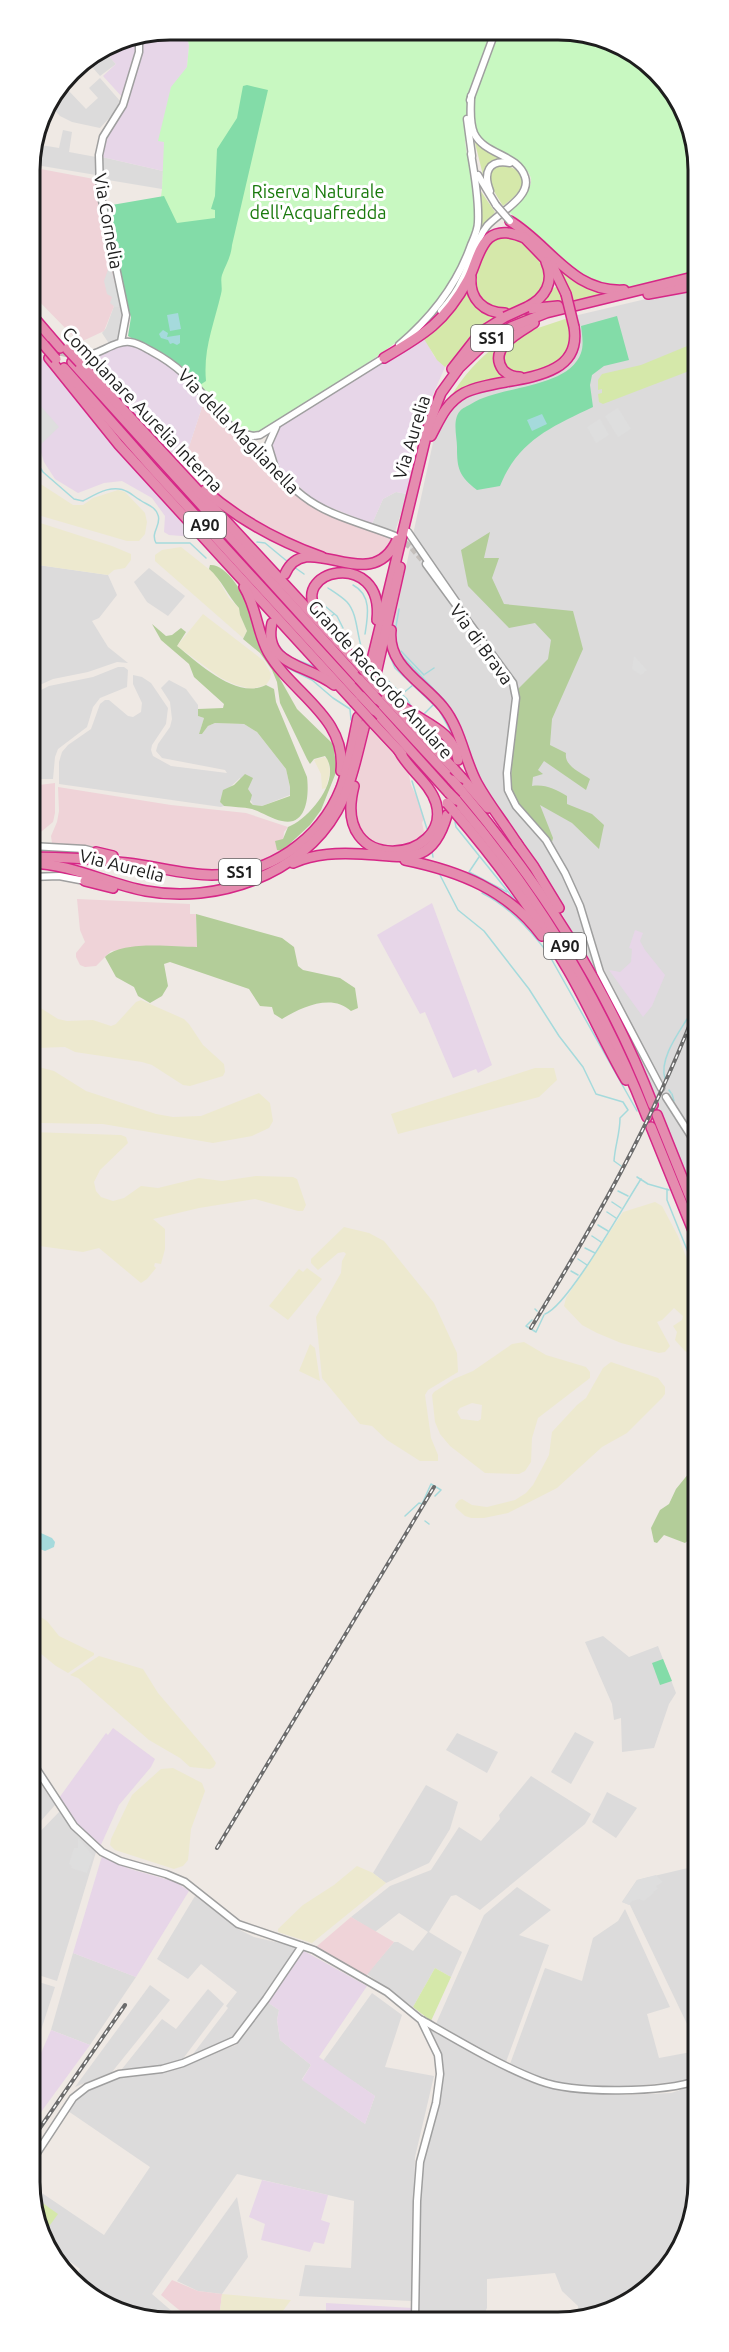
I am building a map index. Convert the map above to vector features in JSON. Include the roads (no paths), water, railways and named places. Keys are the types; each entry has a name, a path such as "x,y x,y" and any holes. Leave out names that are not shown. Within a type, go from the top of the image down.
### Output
{"highway":[{"path":"431,436 445,409 464,393 476,388 550,372 565,361 573,346 574,327 565,292 556,272 510,221"},
{"path":"510,221 536,239 574,276 590,286 615,291 671,283"},
{"path":"384,357 433,327 453,306 471,275 484,245 492,236 503,232 525,237"},
{"path":"527,308 540,298 549,286 550,272 540,252"},
{"path":"471,275 471,289 478,303 490,311 505,315"},
{"name":"Via Aurelia","path":"370,664 429,424 447,384 467,360 492,339 525,320 688,278"},
{"path":"549,286 557,285 565,292"},
{"name":"Via Aurelia","path":"370,664 401,566 431,436 444,401 465,369 495,343 534,323 688,286"},
{"path":"429,424 435,399 455,365 484,329 505,315 527,308 593,302"},
{"path":"529,376 517,377 508,374 502,368 499,356 506,342 534,323"},
{"name":"Grande Raccordo Anulare","path":"41,326 78,360 359,679 381,694 458,782 532,878 582,956 627,1044 653,1105"},
{"path":"41,349 53,358 92,414 353,696 366,721 399,751 450,804 516,888 568,970"},
{"name":"Grande Raccordo Anulare","path":"53,358 353,696 375,711 450,804 518,876 568,952 604,1018 646,1114 568,970"},
{"name":"Complanare Aurelia Interna","path":"78,360 370,664 381,694 456,765 458,782 518,845 559,908 582,956"},
{"path":"151,438 204,489 240,518 276,539 322,557 356,566 368,565 382,558 396,543 411,495"},
{"path":"177,508 186,522 244,587 254,605 269,653 329,723 338,741 342,763 338,785 328,806 305,839"},
{"path":"286,571 298,559 322,557"},
{"path":"401,566 400,584 390,631 392,651 403,667 445,710 456,729 477,784 518,845"},
{"path":"345,573 359,576 373,592 377,614 370,664 348,648 314,605 312,594 316,584 331,574 345,573"},
{"path":"272,623 272,642 280,657 324,678 353,696"},
{"path":"381,694 445,734 454,744 456,765"},
{"name":"Via Aurelia","path":"41,857 86,858 206,874 241,872 260,867 281,857 305,839 322,821 340,789 366,721"},
{"name":"Via Aurelia","path":"41,864 64,868 139,890 172,894 204,893 234,887 258,878 301,853 328,826 348,787 366,721"},
{"path":"361,739 350,807 350,819 354,830 369,844 386,849 405,850 424,847"},
{"path":"399,751 435,799 438,817 436,832"},
{"path":"397,858 411,857 424,847 436,832 450,804"},
{"path":"96,852 141,865"},
{"path":"258,878 316,855 364,854 397,858 454,872 499,894 538,931 561,964 568,970"},
{"path":"85,881 118,889 139,890"},
{"path":"657,1115 688,1192"},
{"path":"651,1127 688,1219"}],"street":[{"path":"384,357 414,333 437,307 456,280 466,259 479,220 477,184 467,119 471,96 492,40"},
{"name":"Via Cornelia","path":"121,342 126,315 100,191 99,155 103,137 123,105 139,52 139,44"},
{"path":"236,432 253,436 260,435 276,426 384,357 425,327 451,299 463,280 483,231 525,190 526,180 520,168 488,149 477,138 471,120 471,96"},
{"path":"471,154 482,184 510,221"},
{"path":"496,205 487,183 487,172 501,162 520,168"},
{"path":"78,360 97,354 121,342"},
{"name":"Via della Maglianella","path":"121,342 137,344 182,370 236,432 303,496 317,505 395,536"},
{"path":"260,435 254,444 254,449 261,448 268,443 276,426"},
{"path":"268,443 276,471"},
{"name":"Via di Brava","path":"408,532 465,620 503,667 515,689 514,725 506,778 508,790 516,806 546,840 565,873 580,906 596,964 661,1088"},
{"name":"Via Aurelia","path":"41,847 96,852"},
{"name":"Via Aurelia","path":"41,877 60,876 85,881"},
{"path":"666,1097 688,1131"},
{"path":"40,1774 74,1826 100,1851 120,1861 180,1879 240,1924 302,1946 382,1989 421,2020 507,2065 549,2083 628,2091 688,2083"},
{"path":"40,2148 73,2098 85,2088 118,2074 178,2065 235,2040 302,1946"},
{"path":"415,2312 420,2162 436,2103 440,2072 438,2055 421,2020"}],"water":[{"path":"178,313 181,329 170,331 167,315"},
{"path":"163,330 168,333 167,337 180,335 180,343 170,344 168,340 161,338 159,334"},
{"path":"542,414 547,424 532,431 527,420"},
{"path":"40,1533 55,1542 54,1547 45,1551 40,1549"}],"waterway":[{"path":"41,469 74,499 83,501 111,489 128,492 157,512 159,522 154,535 156,543 190,543 206,558"},
{"path":"257,542 265,543 288,562"},
{"path":"294,567 304,574"},
{"path":"353,585 359,589 366,600 368,613 365,634"},
{"path":"328,588 351,607 365,657"},
{"path":"320,602 337,616 343,628"},
{"path":"395,632 399,609"},
{"path":"328,619 334,614"},
{"path":"277,644 286,654"},
{"path":"401,651 424,675"},
{"path":"389,654 395,668 439,710 452,734"},
{"path":"400,654 446,702"},
{"path":"292,658 318,668"},
{"path":"282,665 312,680 350,709 351,720"},
{"path":"425,674 434,668"},
{"path":"383,676 407,699 412,708"},
{"path":"402,694 413,685"},
{"path":"297,693 323,723"},
{"path":"423,715 433,705"},
{"path":"412,781 427,829"},
{"path":"455,822 456,827 518,904"},
{"path":"432,851 433,857"},
{"path":"479,857 469,872 507,892"},
{"path":"440,875 458,910 484,931 529,989 559,1036 583,1067 596,1094 623,1102 628,1110 620,1118 614,1161 621,1166"},
{"path":"482,893 518,919 548,953 637,1111"},
{"path":"665,1079 664,1064 670,1048 688,1020"},
{"path":"672,1094 674,1101"},
{"path":"637,1177 648,1184 669,1190"},
{"path":"545,1314 555,1307 581,1275 641,1179"},
{"path":"667,1189 667,1200 688,1252"},
{"path":"618,1191 628,1196"},
{"path":"612,1202 621,1208"},
{"path":"607,1212 616,1218"},
{"path":"598,1225 608,1231"},
{"path":"592,1236 601,1242"},
{"path":"585,1248 595,1253"},
{"path":"578,1259 587,1265"},
{"path":"571,1271 578,1275"},
{"path":"532,1320 526,1326 536,1332 544,1315"},
{"path":"405,1516 419,1503 422,1504 431,1484 441,1490 435,1496"},
{"path":"425,1521 429,1524"}],"tunnel":[{"path":"41,349 72,355"},
{"path":"398,537 426,564"}],"railway":[{"path":"531,1328 622,1171 662,1090 688,1028"},
{"path":"217,1848 434,1487"},
{"path":"40,2128 125,2005"}],"park label":[{"name":"Riserva Naturale dell'Acquafredda","path":"318,201"}]}
